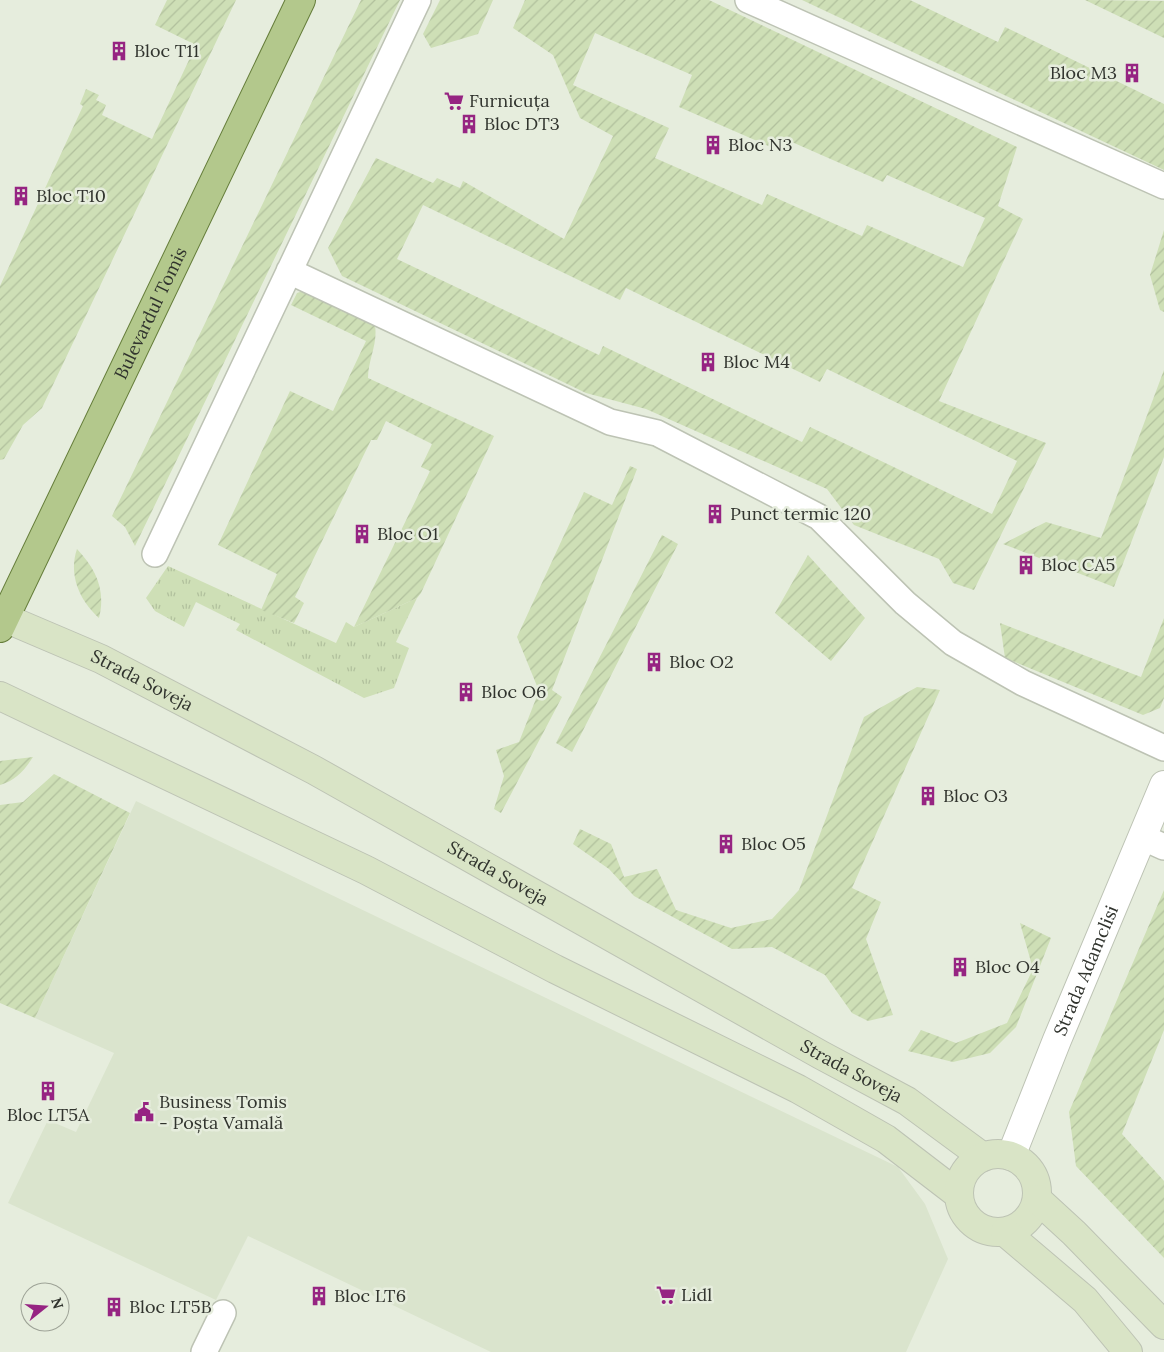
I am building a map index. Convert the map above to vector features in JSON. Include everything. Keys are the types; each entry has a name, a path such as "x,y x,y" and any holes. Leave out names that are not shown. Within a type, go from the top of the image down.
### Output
{"main road":[{"name":"Bulevardul Tomis","path":"2,620 301,0"},
{"name":"Strada Soveja","path":"2,620 101,659 314,770 821,1055 907,1100 983,1157"},
{"path":"0,696 358,867 798,1089 886,1138 959,1195"},
{"path":"1001,1154 1011,1156 1021,1161 1032,1174 1037,1189 1037,1199 1029,1217 1014,1229 1004,1232 984,1230 975,1225 966,1216 959,1195 965,1172 972,1163 983,1157 1001,1154"},
{"path":"1037,1199 1074,1233 1164,1325"},
{"path":"1004,1232 1085,1300 1128,1352"}],"street":[{"path":"155,554 418,0"},
{"path":"748,0 1164,186"},
{"path":"289,271 610,422 657,433 819,517 905,603 953,643 1023,683 1164,748"},
{"name":"Strada Adamclisi","path":"1011,1156 1057,1040 1153,842 1164,785"},
{"path":"204,1352 223,1313"}],"shaded area":[{"path":"136,801 898,1167 925,1204 948,1259 906,1352 491,1352 248,1236 216,1300 8,1203 48,1120 76,1132 114,1053 35,1018"}],"green space":[{"path":"167,0 236,0 42,408 23,425 4,459 0,460 0,286 83,106 80,104 86,89 99,95 96,100 106,105 102,115 152,139 196,45 155,25"},
{"path":"361,0 400,0 135,546 125,527 112,516"},
{"path":"440,0 493,0 478,34 431,48 423,34"},
{"path":"525,0 709,0 1017,147 998,206 1023,219 939,401 1046,443 974,590 953,583 939,559 854,525 827,489 646,409 586,393 342,276 328,248 376,158 433,183 437,178 460,188 463,181 564,239 613,136 580,118 553,55 513,28","holes":["595,33 692,75 679,107 780,151 785,139 883,182 887,175 985,218 963,267 867,225 862,236 767,194 762,205 655,158 669,128 573,85","423,205 620,300 626,288 820,382 827,369 1017,461 992,514 810,427 802,442 603,346 599,355 397,259"]},
{"path":"802,0 910,0 998,42 1005,27 1164,104 1164,170"},
{"path":"1085,0 1164,1 1164,38"},
{"path":"1164,230 1164,312 1160,310 1150,275"},
{"path":"303,291 375,326 376,332 368,378 494,436 421,593 417,598 354,627 430,471 421,467 432,444 386,421 377,440 371,440 295,597 304,603 294,623 261,610 277,574 218,545 290,391 333,411 366,341 291,305 297,293"},
{"path":"1164,370 1164,457 1114,587 1003,544 1046,522 1101,538"},
{"path":"630,466 637,469 552,690 562,697 501,813 494,809 504,776 496,750 519,742 539,691 517,637 584,492 612,505"},
{"path":"662,535 678,544 572,752 556,743"},
{"path":"77,549 89,564 98,580 101,598 99,618 81,596 75,578 74,568"},
{"path":"808,555 865,618 831,661 775,613"},
{"path":"168,566 336,643 346,622 354,627 417,598 396,642 409,648 394,688 364,698 236,630 240,624 196,602 184,627 155,611 146,598"},
{"path":"1164,618 1164,698 1160,708 1143,715 1005,658 1000,623 1141,677"},
{"path":"917,687 940,690 852,888 881,902 866,939 893,1015 868,1021 852,1013 825,975 772,947 732,949 634,896 609,869 573,844 580,829 611,844 624,877 657,869 676,910 731,928 772,919 799,890 864,717"},
{"path":"33,757 19,774 0,785 0,761"},
{"path":"54,774 130,813 35,1018 0,1003 0,805 23,802"},
{"path":"1164,890 1164,1030 1122,1134 1164,1181 1164,1258 1076,1166 1069,1112"},
{"path":"1020,923 1051,938 1016,1027 990,1053 953,1062 908,1051 921,1030 956,1043 1007,1023 1033,969"}],"place":[{"name":"Bloc T11","path":"119,51"},
{"name":"Bloc M3","path":"1132,73"},
{"name":"Furnicuța","path":"454,101"},
{"name":"Bloc DT3","path":"469,124"},
{"name":"Bloc N3","path":"713,145"},
{"name":"Bloc T10","path":"21,196"},
{"name":"Bloc M4","path":"708,362"},
{"name":"Punct termic 120","path":"715,514"},
{"name":"Bloc O1","path":"362,534"},
{"name":"Bloc CA5","path":"1026,565"},
{"name":"Bloc O2","path":"654,662"},
{"name":"Bloc O6","path":"466,692"},
{"name":"Bloc O3","path":"928,796"},
{"name":"Bloc O5","path":"726,844"},
{"name":"Bloc O4","path":"960,967"},
{"name":"Bloc LT5A","path":"48,1091"},
{"name":"Business Tomis - Poșta Vamală","path":"144,1112"},
{"name":"Lidl","path":"666,1295"},
{"name":"Bloc LT6","path":"319,1296"},
{"name":"Bloc LT5B","path":"114,1307"}]}
